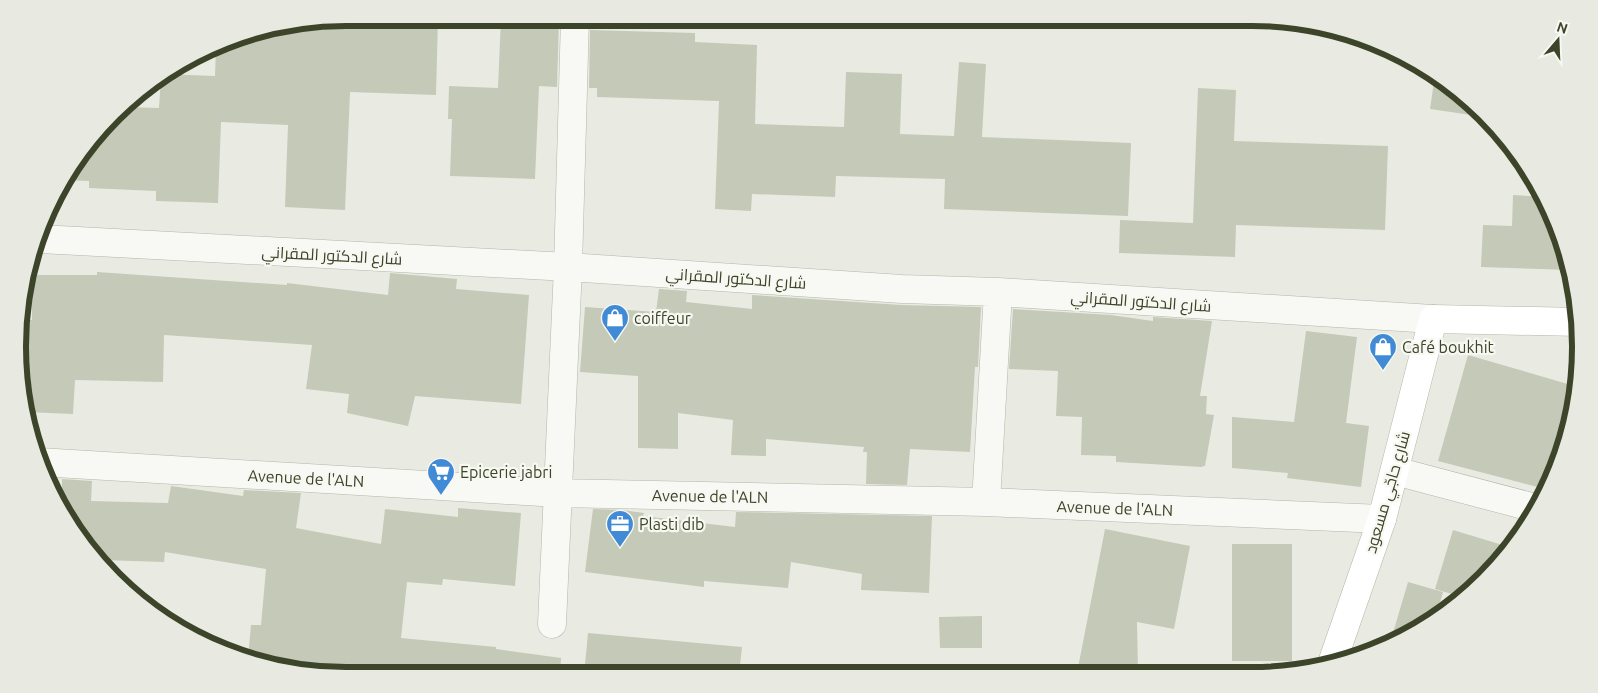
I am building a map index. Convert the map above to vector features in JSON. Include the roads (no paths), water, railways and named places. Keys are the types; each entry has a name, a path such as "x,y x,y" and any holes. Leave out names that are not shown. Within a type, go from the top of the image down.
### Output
{"main road":[{"path":"1432,319 1571,322"},
{"name":"شارع حاجّي مسعود","path":"1334,656 1382,519 1432,319"}],"street":[{"path":"552,624 568,267 575,26"},
{"name":"شارع الدكتور المقراني","path":"45,240 568,267 902,289 998,292 1432,319"},
{"path":"986,502 998,292"},
{"name":"Avenue de l'ALN","path":"48,463 558,493 986,502 1382,519"},
{"path":"1395,471 1529,506"}],"place":[{"name":"coiffeur","path":"615,342"},
{"name":"Café boukhit","path":"1383,371"},
{"name":"Epicerie jabri","path":"441,496"},
{"name":"Plasti dib","path":"620,548"}]}
